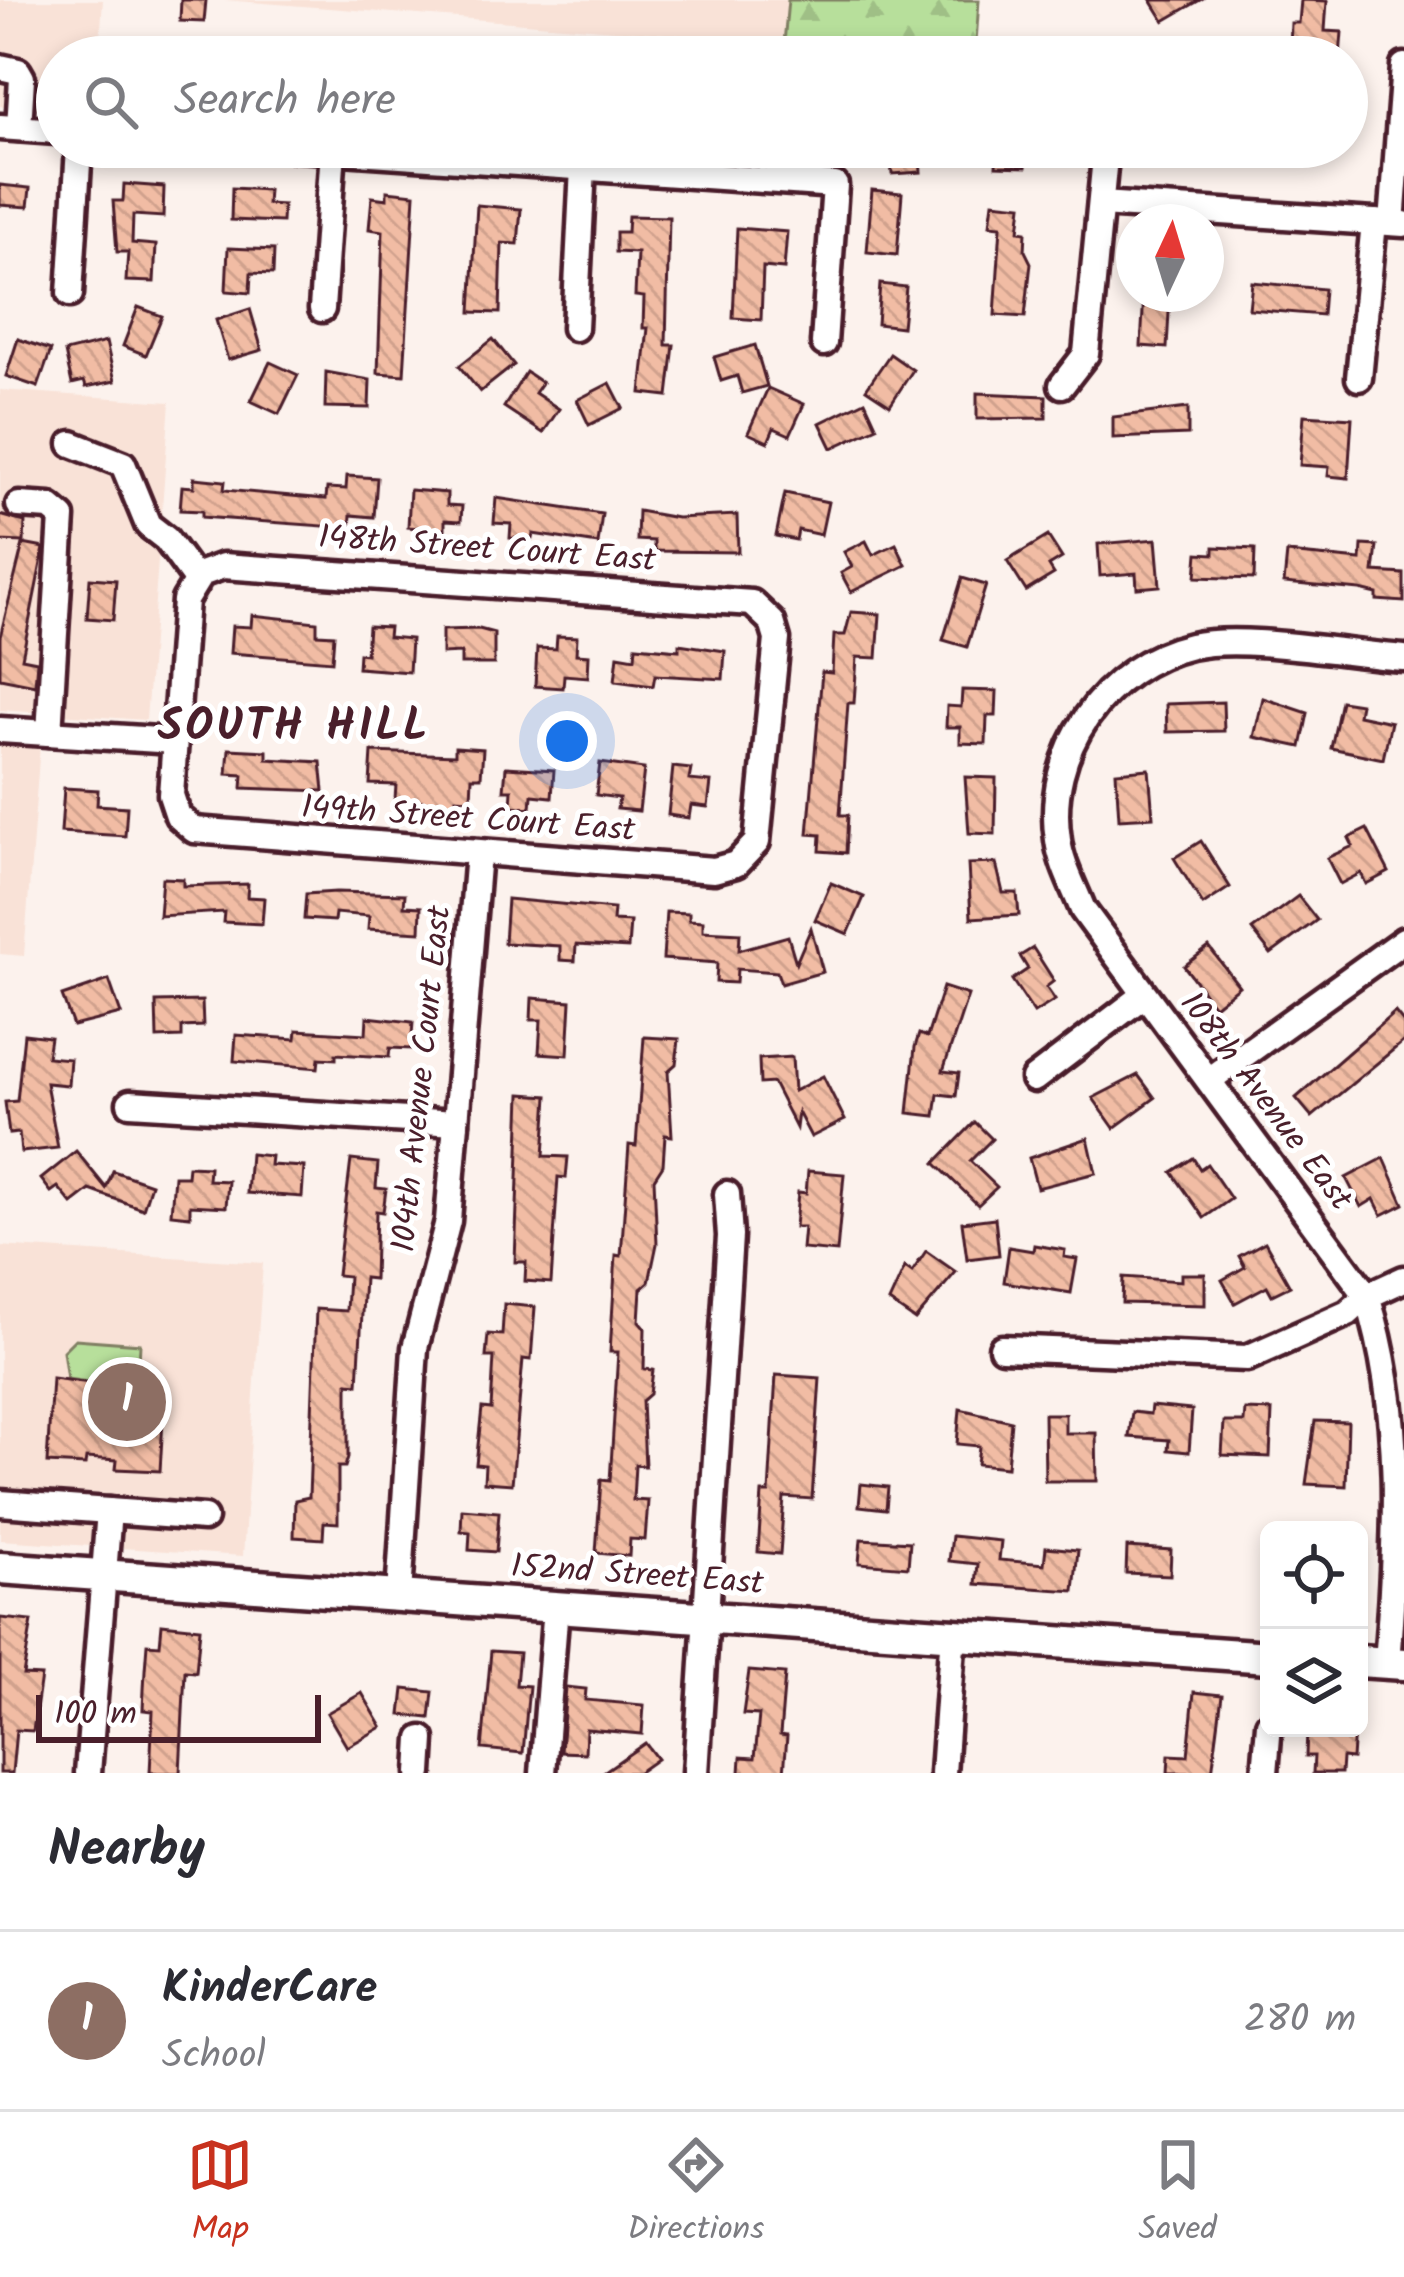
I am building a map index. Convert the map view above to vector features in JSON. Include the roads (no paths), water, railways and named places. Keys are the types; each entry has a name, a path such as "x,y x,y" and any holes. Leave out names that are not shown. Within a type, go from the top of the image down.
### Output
{"main road":[{"name":"152nd Street East","path":"0,1568 1260,1656"}],"street":[{"path":"1359,378 1390,223 1404,65"},
{"path":"0,67 19,71 22,78 9,128"},
{"path":"70,294 78,168"},
{"path":"322,309 332,168"},
{"path":"575,328 584,168"},
{"path":"599,168 835,184 824,343"},
{"path":"1062,385 1086,353 1104,168"},
{"path":"1101,204 1390,223"},
{"path":"0,730 174,741 185,600 198,577 148,525 123,464 72,444"},
{"path":"19,505 50,507 62,517 49,733"},
{"name":"148th Street Court East","path":"198,577 223,566 742,600 766,614 776,639 761,826 746,858"},
{"name":"108th Avenue East","path":"1383,1662 1402,1473 1401,1406 1393,1361 1367,1296 1083,910 1062,856 1056,823 1061,770 1082,723 1119,679 1174,652 1214,644 1404,658"},
{"name":"149th Street Court East","path":"174,741 171,795 186,824 212,835 714,870 746,858"},
{"name":"104th Avenue Court East","path":"399,1595 415,1348 448,1221 478,853"},
{"path":"1209,1080 1404,940"},
{"path":"1034,1079 1143,996"},
{"path":"130,1103 456,1123"},
{"path":"696,1773 730,1236 727,1194"},
{"path":"1002,1348 1246,1358 1348,1313 1367,1296 1404,1279"},
{"path":"0,1503 204,1518"},
{"path":"88,1773 109,1511"},
{"path":"543,1773 556,1606"},
{"path":"943,1773 953,1632"},
{"path":"1265,1773 1268,1737"},
{"path":"420,1773 422,1739"}],"place":[{"name":"KinderCare","path":"127,1402"}],"district":[{"name":"SOUTH HILL","path":"294,728"}]}
